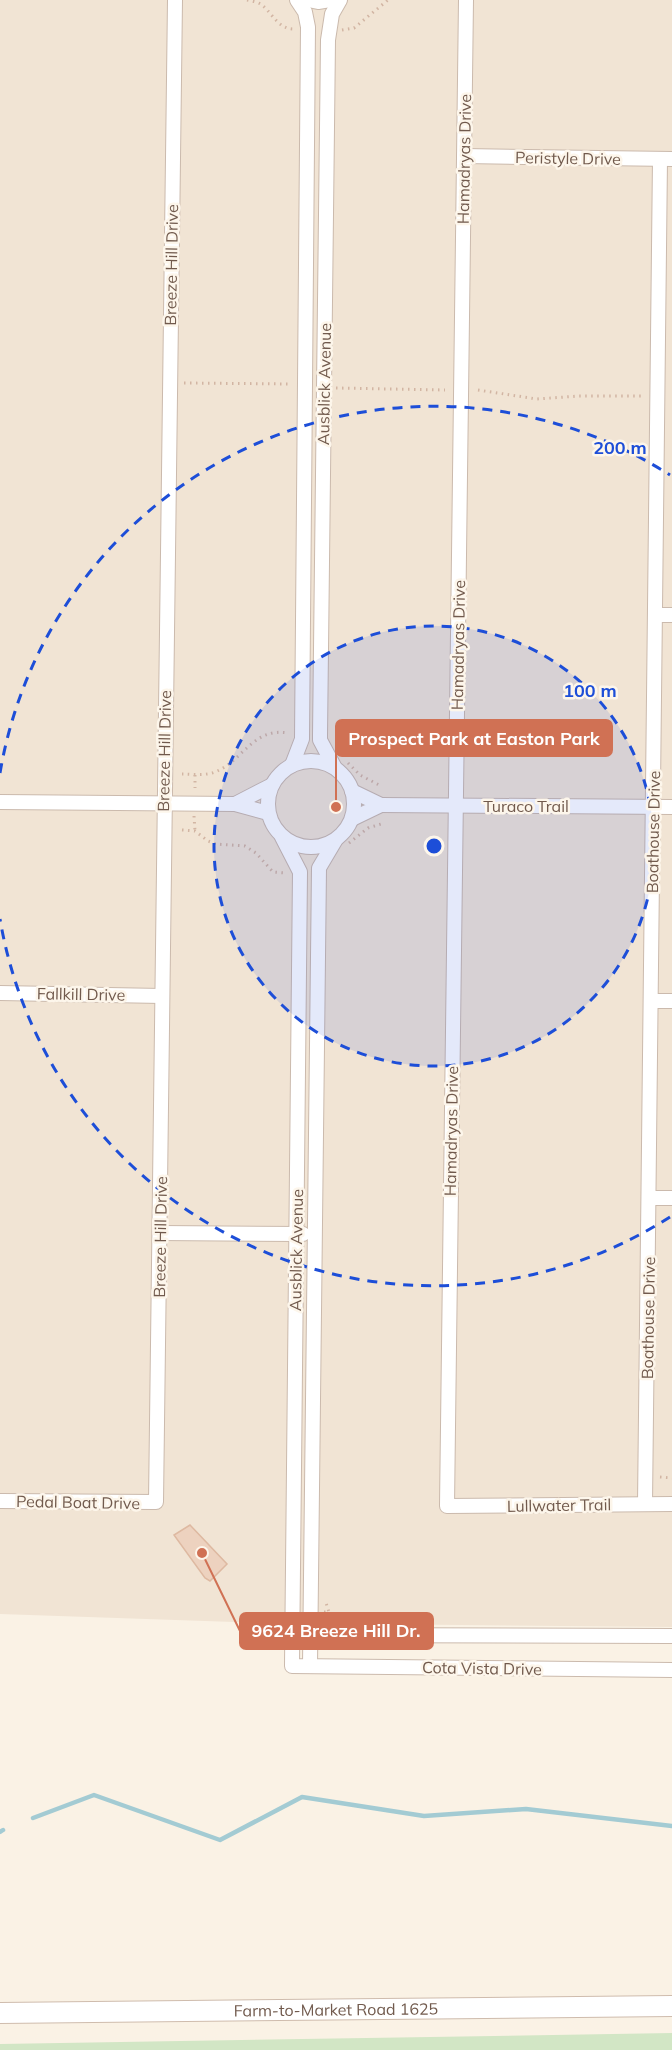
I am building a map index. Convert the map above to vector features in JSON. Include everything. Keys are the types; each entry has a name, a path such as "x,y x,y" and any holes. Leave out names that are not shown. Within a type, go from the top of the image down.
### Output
{"main road":[{"name":"Farm-to-Market Road 1625","path":"0,2013 672,2006"}],"street":[{"name":"Breeze Hill Drive","path":"156,1502 175,0"},
{"name":"Ausblick Avenue","path":"292,765 303,736 308,27 305,12 297,0"},
{"path":"308,0 318,2 330,0"},
{"name":"Ausblick Avenue","path":"334,768 320,736 328,40 332,14 340,0"},
{"name":"Hamadryas Drive","path":"447,1506 466,0"},
{"name":"Peristyle Drive","path":"464,156 666,159"},
{"name":"Boathouse Drive","path":"645,1504 655,615 666,159"},
{"path":"655,615 672,615"},
{"path":"306,761 321,762 334,768 345,778 352,791 354,806 352,819 345,832 322,847 308,848 282,837 273,826 268,813 268,799 272,785 280,773 292,765 306,761"},
{"path":"235,804 272,785"},
{"name":"Turaco Trail","path":"352,791 381,805 672,807"},
{"path":"0,802 235,804 268,813"},
{"name":"Turaco Trail","path":"352,819 381,805"},
{"name":"Ausblick Avenue","path":"282,837 300,872 292,1666"},
{"name":"Ausblick Avenue","path":"310,1666 319,868 334,841"},
{"name":"Fallkill Drive","path":"0,993 162,996"},
{"path":"651,1001 672,1001"},
{"path":"650,1198 672,1198"},
{"path":"160,1233 315,1235"},
{"name":"Pedal Boat Drive","path":"0,1501 156,1502"},
{"name":"Lullwater Trail","path":"447,1506 672,1504"},
{"name":"Cota Vista Drive","path":"292,1635 672,1636"},
{"name":"Cota Vista Drive","path":"292,1666 672,1670"}],"path":[{"path":"247,0 262,5 289,30 296,29"},
{"path":"342,30 354,28 388,0"},
{"path":"183,383 294,384"},
{"path":"334,388 445,390"},
{"path":"478,390 521,398 544,399 579,396 644,396"},
{"path":"182,774 210,774 231,764 255,740 265,734 279,731 288,733"},
{"path":"195,774 195,788"},
{"path":"194,816 195,831"},
{"path":"182,830 195,831 208,841 245,846 273,872 286,873"},
{"path":"660,1478 672,1478"}],"shaded area":[{"path":"0,0 672,0 672,1627 262,1623 0,1614"}],"green space":[{"path":"672,2033 672,2050 0,2050 0,2044"}],"building":[{"path":"190,1525 227,1564 210,1581 205,1578 174,1535"}],"waterway":[{"path":"33,1818 94,1795 220,1840 302,1797 424,1816 526,1809 672,1826"}],"place":[{"name":"Prospect Park at Easton Park","path":"336,807"},
{"name":"9624 Breeze Hill Dr.","path":"202,1553"}]}
